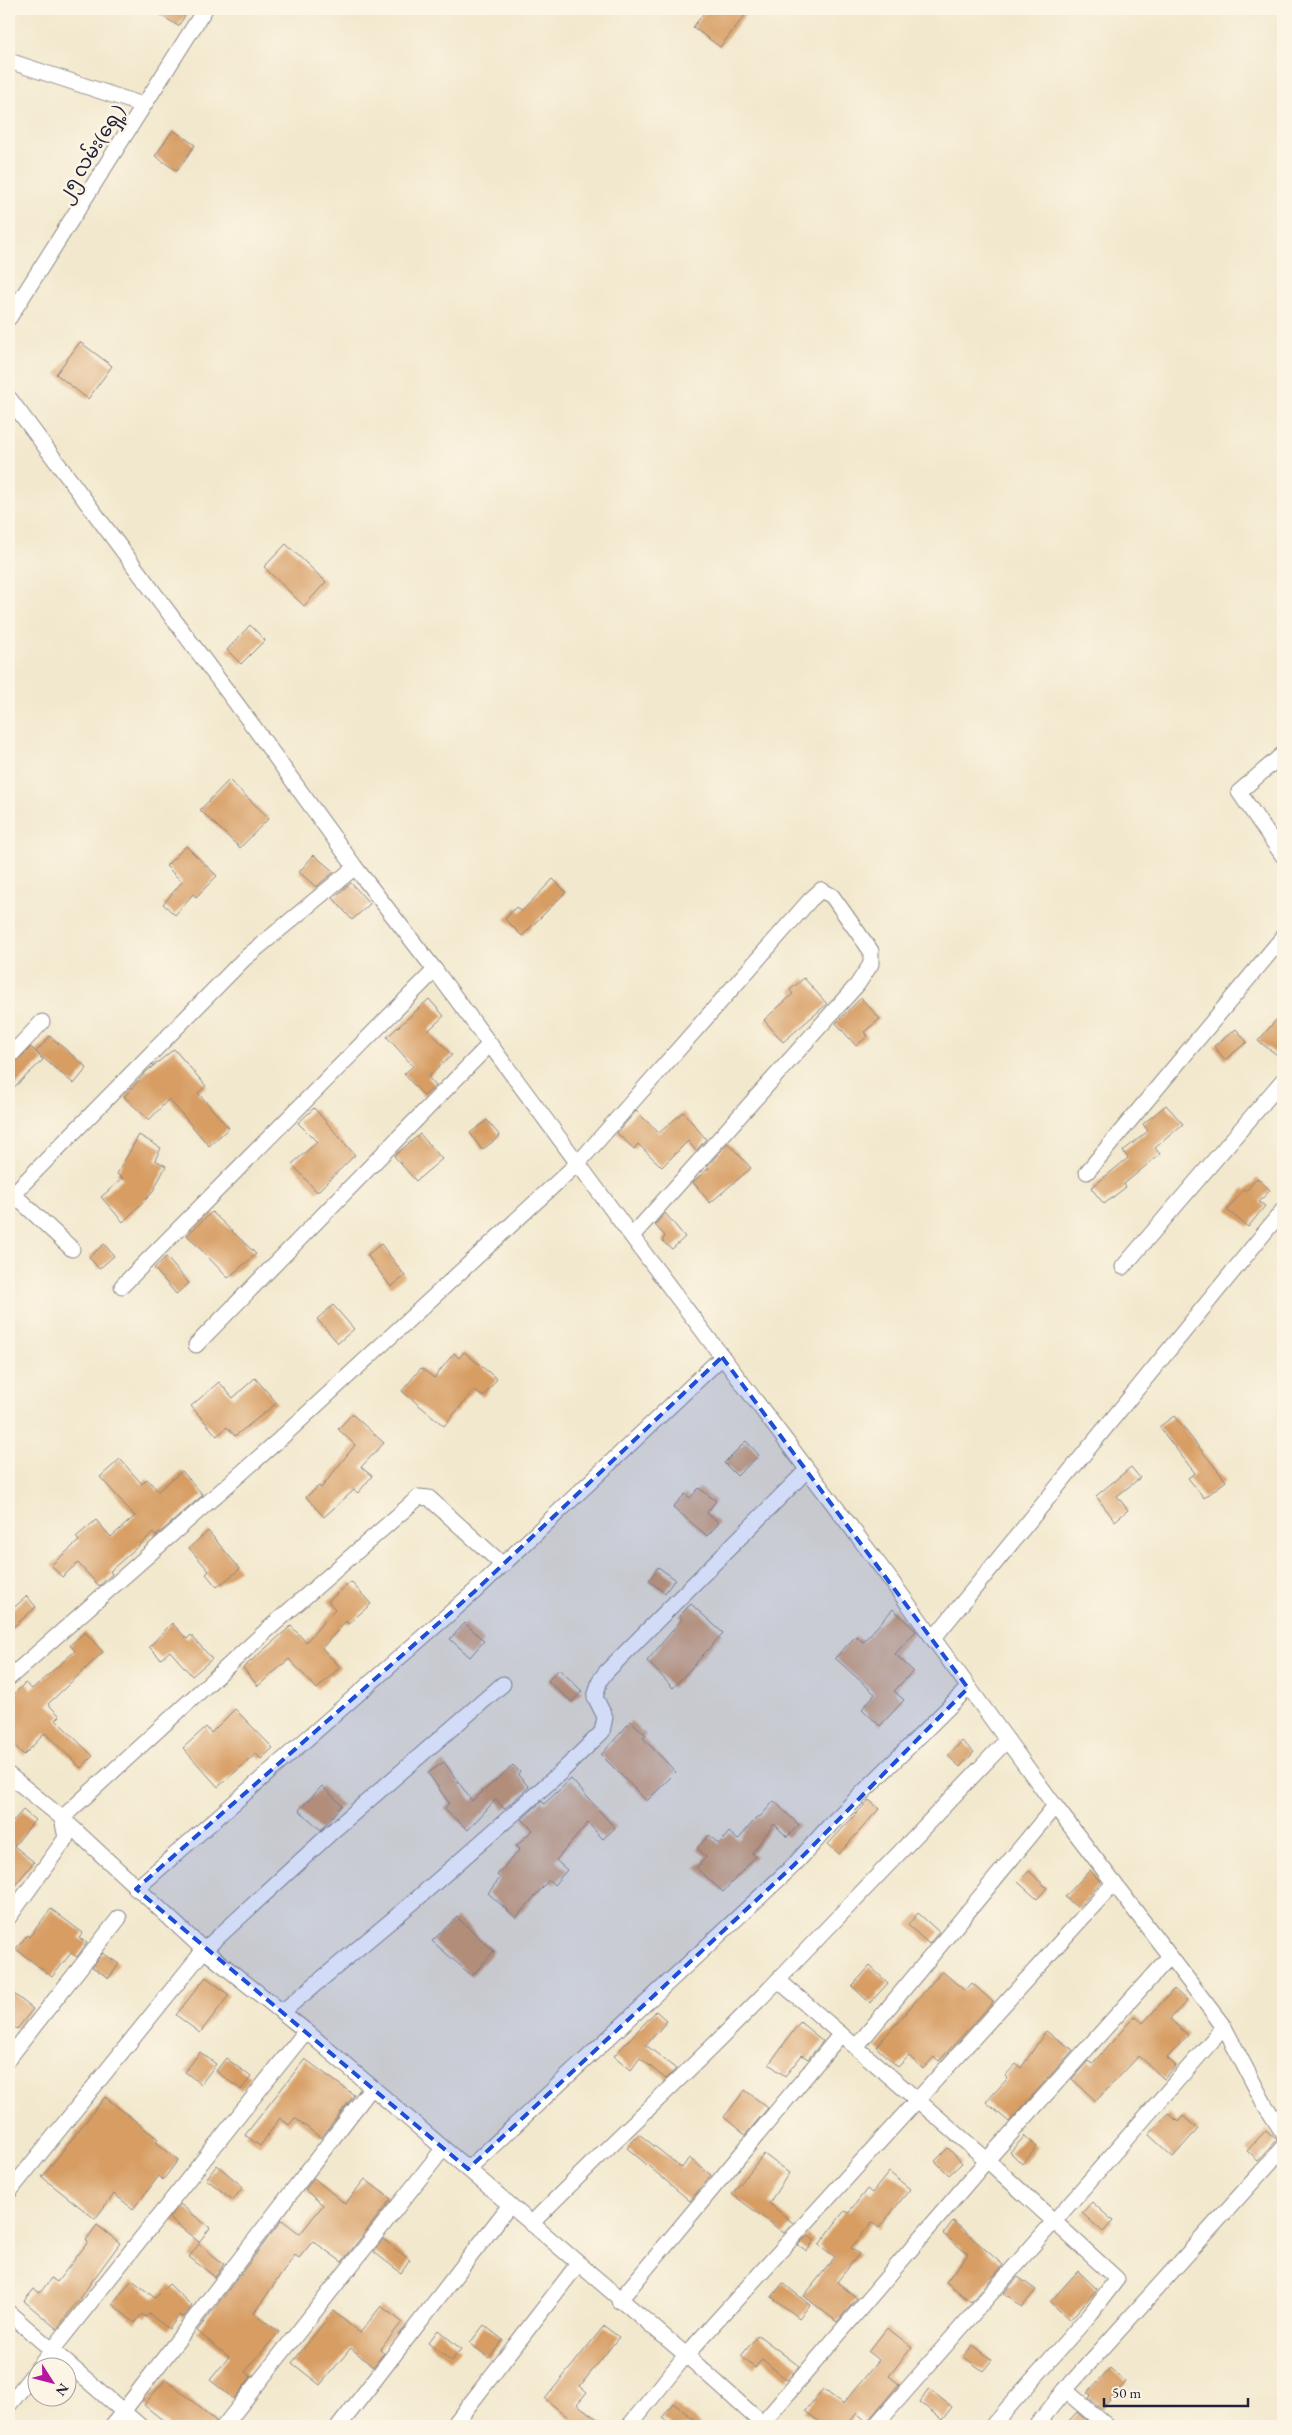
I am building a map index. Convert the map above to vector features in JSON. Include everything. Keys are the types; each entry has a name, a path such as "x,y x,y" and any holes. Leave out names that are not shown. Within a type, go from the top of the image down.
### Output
{"street":[{"name":"၂၅ လမ်း(ရှေ့)","path":"9,318 205,9"},
{"path":"9,61 143,105"},
{"path":"9,398 256,730 355,867 435,970 808,1470 1055,1806 1224,2027 1265,2105 1283,2133"},
{"path":"1283,754 1239,792 1283,856"},
{"path":"72,1249 11,1192 244,959 355,867"},
{"path":"10,1675 280,1438 578,1162 810,900 821,890 832,896 871,951 871,964 857,985 632,1236"},
{"path":"1088,1172 1283,937"},
{"path":"122,1286 435,970"},
{"path":"9,1057 42,1022"},
{"path":"196,1345 490,1044"},
{"path":"1123,1267 1283,1080"},
{"path":"933,1639 1283,1210"},
{"path":"136,1889 502,1565 722,1357"},
{"path":"282,2012 411,1904 561,1772 602,1732 605,1717 595,1697 603,1676 808,1470"},
{"path":"62,1818 274,1624 419,1497 429,1498 502,1565"},
{"path":"9,2192 204,1950 334,1830 503,1684"},
{"path":"468,2169 794,1865 831,1824 968,1688"},
{"path":"531,2224 593,2160 728,2033 1006,1740"},
{"path":"9,1775 62,1818 136,1889 204,1950 306,2031 619,2301 686,2355 764,2425 987,2160 1170,1956"},
{"path":"856,2047 1055,1806"},
{"path":"9,1917 66,1838 62,1818"},
{"path":"629,2426 686,2355 1114,1883"},
{"path":"9,2058 119,1918"},
{"path":"778,1980 987,2160 1117,2279 1091,2313 992,2426"},
{"path":"874,2426 1224,2027"},
{"path":"46,2358 306,2031"},
{"path":"619,2301 841,2034"},
{"path":"112,2426 372,2087"},
{"path":"224,2426 443,2148"},
{"path":"1036,2426 1065,2390 1283,2148"},
{"path":"339,2426 510,2205"},
{"path":"453,2426 578,2264"},
{"path":"9,2313 140,2426"},
{"path":"9,2404 28,2380"},
{"path":"1065,2390 1107,2426"}],"highlighted area":[{"path":"722,1357 968,1688 794,1865 468,2169 136,1889 474,1592"}],"building":[{"path":"152,9 190,9 178,26"},
{"path":"707,9 750,9 720,47 693,27"},
{"path":"173,130 195,145 177,171 155,156"},
{"path":"80,342 112,366 88,399 56,374"},
{"path":"286,544 326,582 304,606 264,567"},
{"path":"250,625 265,640 241,664 227,650"},
{"path":"229,780 269,818 240,848 200,810"},
{"path":"186,846 217,876 196,897 193,894 175,915 163,904 182,882 166,866"},
{"path":"314,855 334,872 316,887 299,872"},
{"path":"553,879 566,892 522,936 505,919 516,907 521,912"},
{"path":"351,883 370,904 352,920 333,898"},
{"path":"804,978 827,1004 783,1042 764,1020 793,994 790,990"},
{"path":"861,998 880,1019 864,1032 868,1036 856,1046 836,1023"},
{"path":"429,999 444,1016 429,1030 452,1055 428,1077 436,1086 424,1096 404,1074 413,1066 387,1037"},
{"path":"1283,1012 1283,1059 1258,1041"},
{"path":"1236,1029 1247,1042 1225,1060 1214,1046"},
{"path":"50,1036 87,1068 74,1084 36,1052"},
{"path":"31,1047 43,1060 9,1092 9,1068"},
{"path":"174,1049 206,1086 198,1093 229,1128 209,1146 169,1099 149,1120 124,1097 146,1072"},
{"path":"1166,1105 1183,1124 1155,1148 1160,1154 1124,1184 1126,1187 1104,1204 1091,1188 1128,1158 1123,1151 1148,1131 1143,1124"},
{"path":"314,1108 355,1155 317,1192 292,1164 317,1142 298,1123"},
{"path":"636,1111 659,1133 683,1112 706,1139 696,1151 688,1141 662,1167 638,1144 634,1149 617,1133"},
{"path":"487,1120 500,1136 482,1150 470,1133"},
{"path":"420,1134 442,1159 416,1181 394,1156"},
{"path":"139,1135 161,1148 155,1160 166,1166 152,1193 123,1222 101,1197 123,1178 117,1174"},
{"path":"728,1143 751,1168 710,1203 693,1182 709,1168 707,1166"},
{"path":"1257,1178 1270,1190 1259,1202 1265,1206 1248,1227 1227,1210 1244,1189 1246,1191"},
{"path":"212,1212 256,1254 228,1278 187,1235"},
{"path":"665,1213 685,1237 672,1249 662,1241 665,1236 655,1225"},
{"path":"104,1244 114,1256 99,1269 89,1257"},
{"path":"381,1244 405,1276 391,1287 367,1255"},
{"path":"166,1257 189,1283 176,1294 154,1268"},
{"path":"333,1305 354,1329 338,1343 317,1319"},
{"path":"464,1352 497,1379 483,1397 474,1390 444,1426 402,1391 421,1368 434,1378 454,1353 459,1358"},
{"path":"255,1378 277,1403 235,1436 227,1427 217,1436 191,1406 219,1382 233,1398"},
{"path":"352,1414 384,1443 361,1467 372,1476 358,1493 354,1490 324,1517 306,1497 319,1486 321,1488 355,1445 338,1429"},
{"path":"1174,1416 1226,1481 1204,1498 1188,1478 1195,1473 1159,1427"},
{"path":"746,1441 759,1455 737,1476 724,1463"},
{"path":"120,1459 142,1484 147,1479 158,1491 182,1471 203,1495 156,1536 153,1533 110,1571 112,1574 99,1586 78,1563 62,1577 51,1565 79,1541 76,1537 96,1520 111,1537 135,1516 100,1477"},
{"path":"1131,1467 1140,1478 1117,1496 1128,1510 1115,1521 1096,1496"},
{"path":"699,1488 716,1501 707,1513 719,1523 707,1536 673,1507 685,1494 690,1498"},
{"path":"208,1531 240,1569 217,1587 206,1574 209,1571 189,1548"},
{"path":"658,1567 675,1579 665,1593 649,1581"},
{"path":"351,1582 371,1604 348,1624 346,1621 322,1648 340,1667 317,1689 289,1659 258,1686 243,1668 291,1626 306,1642 335,1609 328,1601"},
{"path":"27,1596 36,1607 9,1631 9,1612"},
{"path":"691,1604 723,1633 673,1688 647,1661 682,1619 679,1616"},
{"path":"893,1609 916,1631 895,1654 913,1671 894,1691 904,1700 880,1726 862,1709 875,1694 835,1658 856,1636 863,1642"},
{"path":"172,1623 187,1639 191,1635 212,1659 192,1676 170,1651 161,1659 149,1647"},
{"path":"465,1623 484,1641 470,1657 450,1639"},
{"path":"85,1632 103,1652 48,1704 60,1716 56,1720 93,1756 81,1768 45,1733 24,1755 9,1740 9,1699 25,1683 32,1689 75,1651 70,1645"},
{"path":"559,1669 582,1691 572,1702 548,1681"},
{"path":"235,1709 273,1748 261,1759 256,1754 218,1787 183,1748 206,1727 211,1733"},
{"path":"631,1721 646,1735 643,1738 676,1772 647,1801 601,1755"},
{"path":"962,1741 974,1752 960,1767 948,1756"},
{"path":"444,1762 472,1801 513,1765 520,1772 518,1775 529,1787 504,1809 496,1799 468,1830 444,1809 449,1803 428,1773"},
{"path":"571,1779 615,1828 603,1839 588,1823 556,1860 567,1870 554,1885 549,1880 516,1918 488,1893 500,1878 497,1875 520,1849 516,1846 533,1830 522,1819 542,1801 544,1804"},
{"path":"322,1786 342,1805 321,1830 299,1810"},
{"path":"869,1800 879,1809 839,1854 828,1844"},
{"path":"774,1801 799,1825 787,1837 774,1824 752,1853 756,1856 723,1892 696,1868 706,1857 697,1848 709,1835 719,1844 729,1832 738,1840 758,1816 760,1817"},
{"path":"23,1810 35,1820 14,1846 34,1862 9,1893 9,1826"},
{"path":"1090,1870 1101,1882 1078,1908 1065,1897"},
{"path":"1029,1871 1047,1888 1037,1899 1018,1882"},
{"path":"51,1909 83,1933 79,1938 87,1943 77,1957 71,1953 52,1977 16,1949 27,1935 29,1937"},
{"path":"918,1913 939,1932 929,1944 908,1925"},
{"path":"457,1917 494,1951 472,1976 432,1941"},
{"path":"103,1953 119,1964 109,1978 92,1967"},
{"path":"870,1966 888,1983 870,2003 852,1986"},
{"path":"942,1971 965,1991 972,1983 993,2002 939,2061 934,2057 923,2069 909,2056 898,2067 876,2047"},
{"path":"206,1977 229,1995 200,2033 176,2015"},
{"path":"1174,1989 1187,2001 1170,2019 1188,2035 1167,2058 1176,2066 1164,2079 1139,2056 1096,2101 1072,2079 1088,2061 1092,2064 1135,2016 1143,2023"},
{"path":"9,1990 33,2009 17,2029 9,2022"},
{"path":"656,2011 667,2021 646,2045 676,2069 666,2079 640,2058 631,2070 614,2056"},
{"path":"800,2022 823,2041 808,2059 802,2055 785,2076 769,2064"},
{"path":"1046,2031 1073,2050 1009,2122 986,2102 1008,2078 1005,2076 1016,2064 1021,2068"},
{"path":"200,2052 216,2064 201,2084 185,2072"},
{"path":"226,2058 251,2077 241,2090 216,2071"},
{"path":"305,2059 354,2095 321,2138 295,2118 289,2125 280,2118 260,2146 245,2135"},
{"path":"745,2090 768,2108 745,2135 724,2117"},
{"path":"105,2097 158,2139 156,2142 178,2160 163,2180 159,2176 133,2209 114,2194 95,2219 42,2177"},
{"path":"1169,2113 1178,2122 1183,2116 1198,2129 1173,2157 1149,2135"},
{"path":"1266,2130 1277,2140 1258,2161 1247,2151"},
{"path":"639,2134 682,2168 689,2158 711,2175 690,2201 627,2148"},
{"path":"1025,2136 1037,2147 1022,2164 1010,2152"},
{"path":"948,2148 962,2163 949,2175 935,2161"},
{"path":"764,2154 789,2173 769,2203 793,2223 784,2233 732,2194"},
{"path":"217,2165 243,2187 233,2200 206,2179"},
{"path":"889,2172 910,2189 879,2228 872,2222 851,2248 859,2254 837,2282 857,2298 837,2322 804,2296 835,2257 819,2245 845,2210 849,2212 867,2189 872,2193"},
{"path":"314,2178 345,2204 365,2179 391,2199 342,2262 313,2241 299,2258 295,2255 254,2313 279,2332 245,2372 251,2377 234,2399 210,2380 229,2357 197,2331 282,2220 300,2234 323,2205 305,2190"},
{"path":"1092,2202 1113,2221 1103,2232 1082,2213"},
{"path":"180,2204 210,2228 199,2242 169,2218"},
{"path":"953,2221 1003,2265 971,2302 946,2282 968,2254 943,2234"},
{"path":"97,2225 120,2243 57,2329 24,2301 34,2289 40,2293 51,2278 57,2282 88,2242 86,2240"},
{"path":"808,2235 815,2240 807,2251 798,2245"},
{"path":"383,2239 410,2260 401,2273 374,2252"},
{"path":"199,2244 224,2264 215,2277 189,2257"},
{"path":"1078,2271 1097,2289 1070,2320 1050,2302"},
{"path":"1018,2277 1036,2290 1022,2307 1004,2293"},
{"path":"132,2280 155,2298 169,2284 192,2306 183,2318 179,2315 169,2329 149,2314 146,2317 142,2314 135,2323 112,2304"},
{"path":"783,2283 810,2305 799,2318 772,2297"},
{"path":"381,2306 402,2322 380,2350 384,2353 373,2367 351,2348 320,2385 292,2363 333,2311 360,2333"},
{"path":"484,2325 503,2340 489,2358 470,2343"},
{"path":"604,2326 619,2337 580,2386 587,2392 577,2404 606,2426 579,2426 545,2399"},
{"path":"887,2328 912,2347 889,2376 899,2384 867,2422 857,2413 847,2426 825,2426 805,2411 823,2389 843,2404 879,2360 868,2352"},
{"path":"438,2330 461,2349 451,2361 428,2343"},
{"path":"758,2335 799,2366 787,2380 762,2359 755,2368 741,2356"},
{"path":"973,2345 992,2360 983,2371 964,2357"},
{"path":"1110,2368 1126,2382 1102,2409 1089,2398 1091,2396 1087,2393"},
{"path":"166,2379 216,2421 215,2426 170,2426 144,2405"},
{"path":"929,2389 952,2407 942,2420 920,2402"},
{"path":"673,2403 702,2426 672,2426 662,2418"},
{"path":"1077,2412 1089,2423 1086,2426 1064,2426"}]}
